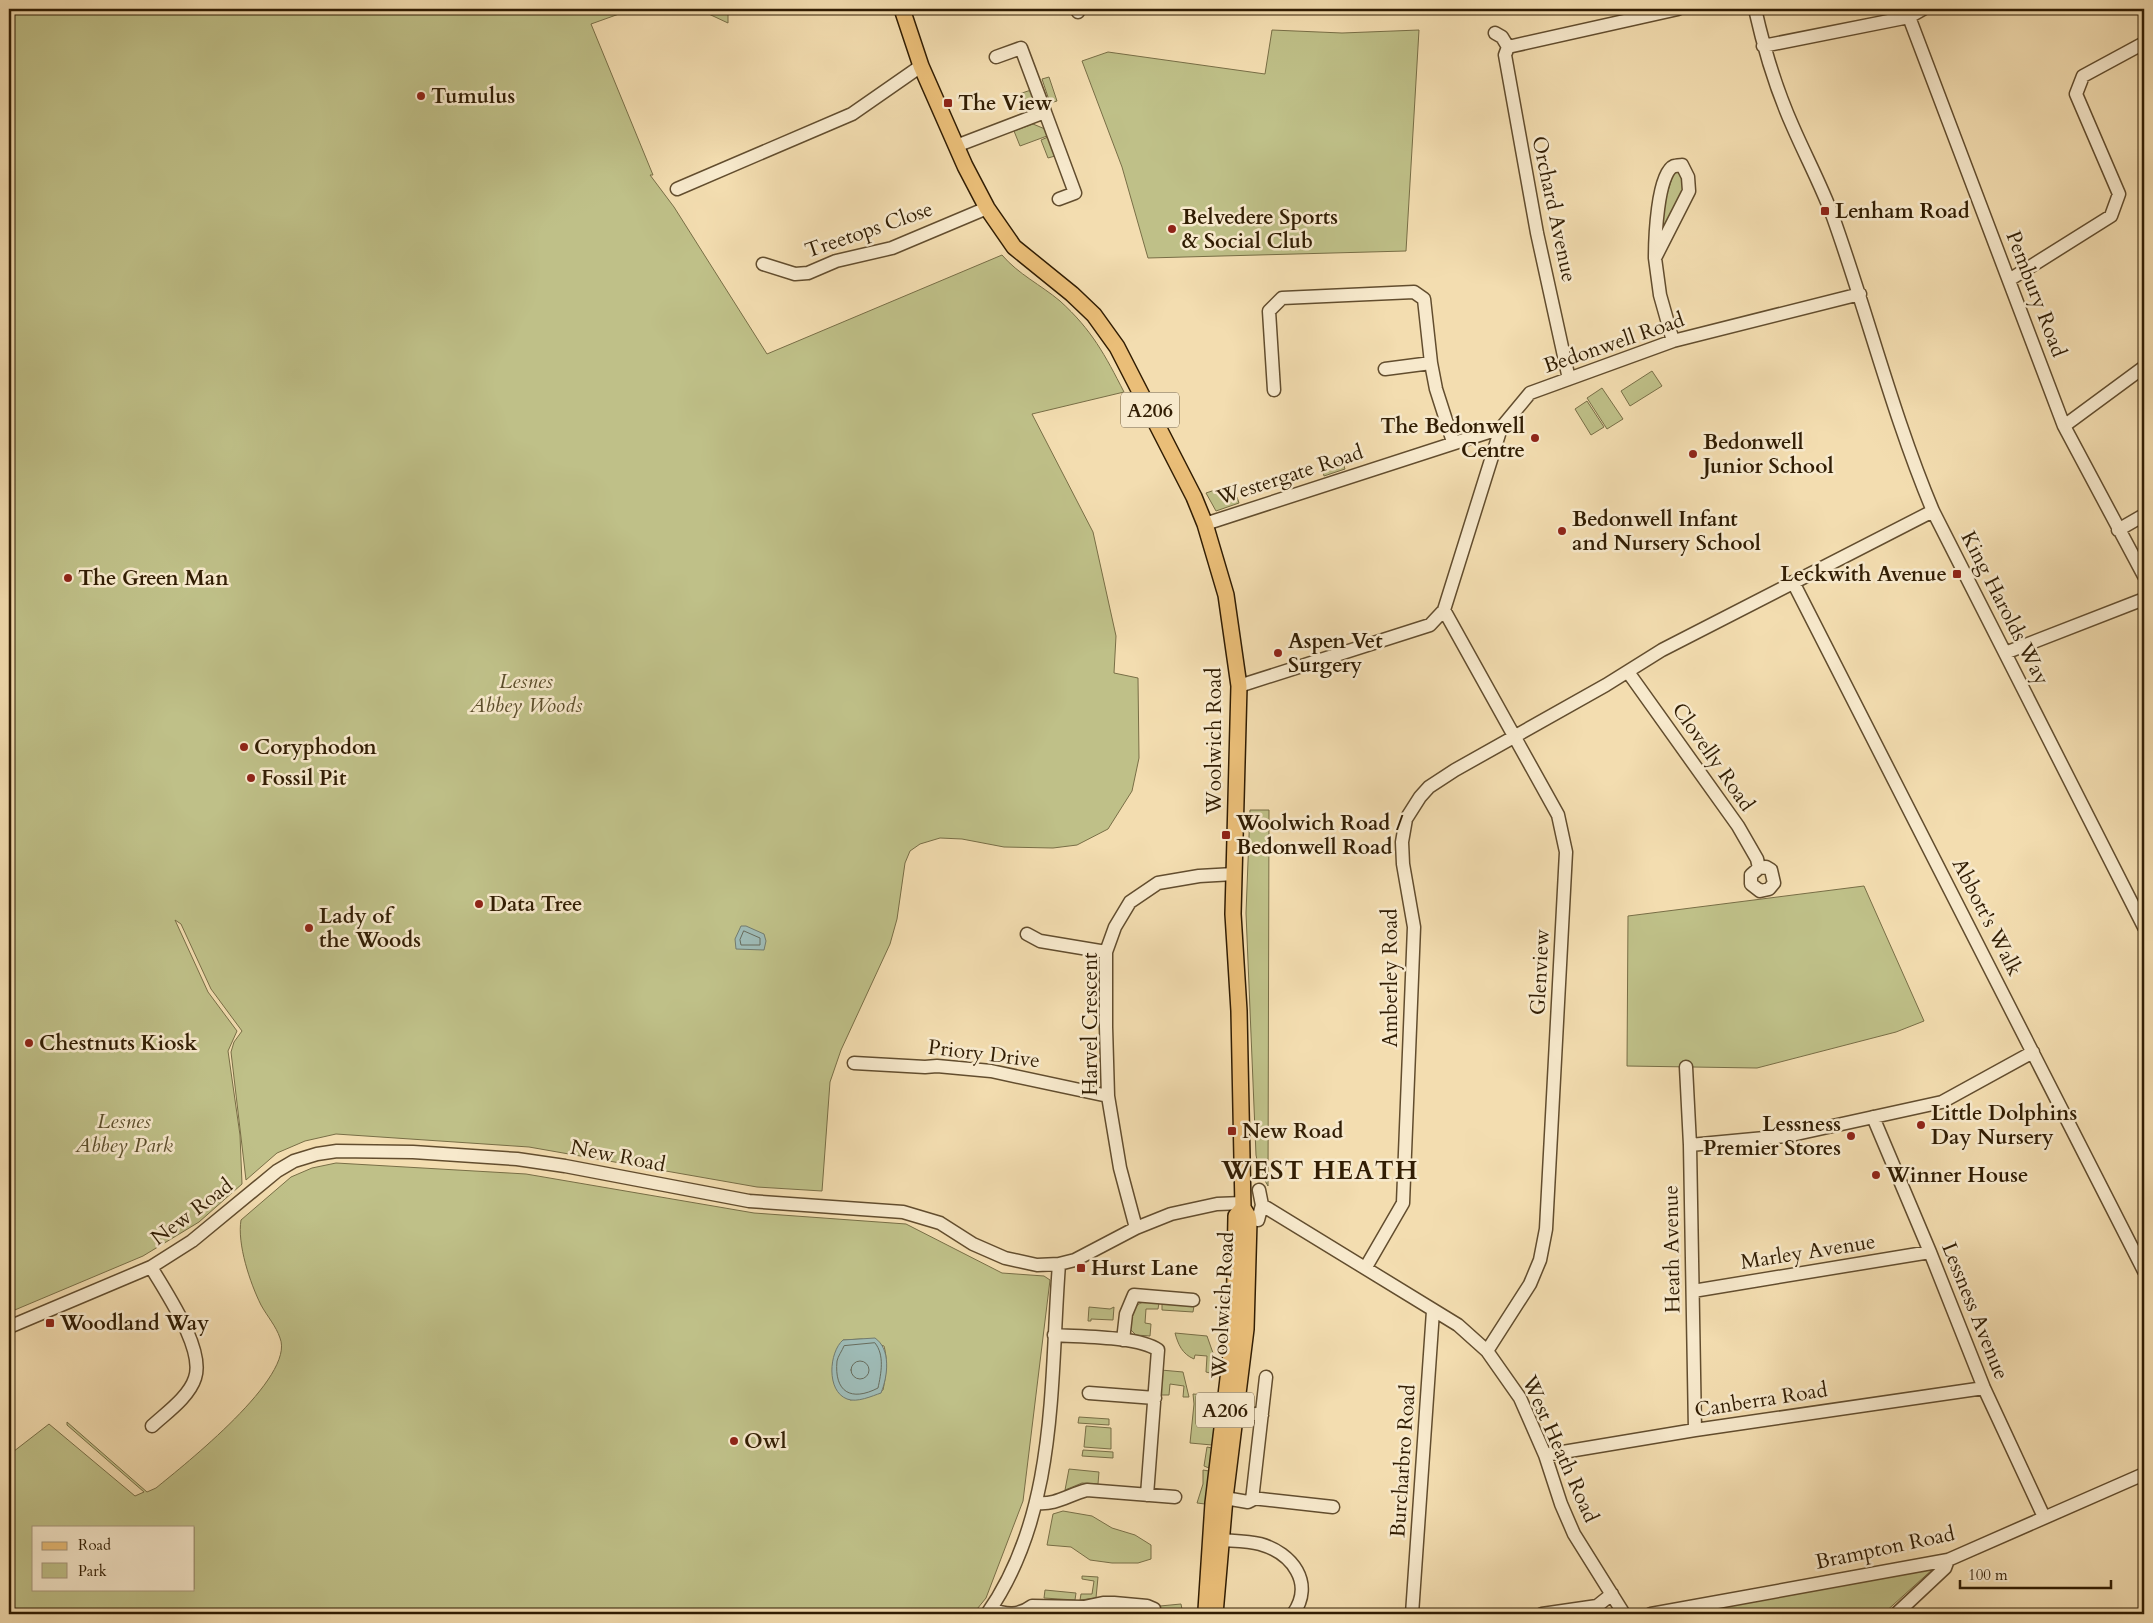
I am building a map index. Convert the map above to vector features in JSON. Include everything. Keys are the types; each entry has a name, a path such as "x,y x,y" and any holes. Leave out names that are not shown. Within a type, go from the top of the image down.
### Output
{"main road":[{"name":"Woolwich Road","path":"902,9 921,66 956,146 987,208 1014,247 1094,315 1117,347 1174,454 1205,524 1226,595 1239,686 1233,914 1239,1011 1243,1205 1248,1216 1248,1286 1246,1330 1225,1498 1215,1614"},
{"name":"Woolwich Road","path":"1206,1614 1213,1503 1233,1338 1236,1216 1243,1205"}],"street":[{"path":"1495,33 1502,37 1508,47 1678,9"},
{"path":"1755,9 1763,46 1792,125 1832,215 1860,294"},
{"path":"1763,46 1909,17 1923,9"},
{"name":"Pembury Road","path":"1909,17 2064,426 2144,576"},
{"path":"2009,280 2111,216 2119,194 2076,94 2083,76 2144,43"},
{"name":"Orchard Avenue","path":"1508,47 1505,55 1533,213 1569,379"},
{"path":"996,57 1021,48 1045,112 1079,192 1059,199"},
{"path":"677,189 852,114 921,66"},
{"path":"956,146 1045,112"},
{"path":"1655,258 1689,191 1688,177 1682,165 1674,166 1668,171 1661,188 1655,231 1655,258 1660,294 1673,341"},
{"name":"Treetops Close","path":"763,264 795,274 802,274 836,262 886,251 987,208"},
{"path":"1274,390 1270,311 1282,298 1414,292 1424,299 1430,363 1436,389 1453,442"},
{"name":"Bedonwell Road","path":"1444,610 1501,428 1530,393 1673,341 1860,294"},
{"name":"King Harolds Way","path":"1860,294 1912,460 1933,511 2144,927"},
{"path":"1385,369 1430,363"},
{"path":"2064,426 2144,367"},
{"name":"Westergate Road","path":"1205,524 1501,428"},
{"path":"1515,736 1675,643 1933,511"},
{"path":"2118,530 2144,515"},
{"name":"Abbott's Walk","path":"1793,582 2144,1271"},
{"path":"2005,653 2144,599"},
{"path":"1239,686 1430,625 1444,610"},
{"name":"Glenview","path":"1444,610 1558,815 1566,852 1546,1229 1540,1260 1530,1284 1487,1351"},
{"name":"Clovelly Road","path":"1628,672 1738,826 1757,859 1760,868"},
{"name":"Amberley Road","path":"1366,1267 1403,1203 1414,927 1402,852 1406,819 1412,807 1429,787 1515,736"},
{"name":"Harvel Crescent","path":"1136,1228 1120,1168 1108,1096 1106,952 1115,927 1130,902 1158,884 1199,876 1234,874"},
{"path":"1027,934 1040,941 1106,952"},
{"path":"1690,1145 1787,1136 1942,1102 2033,1052"},
{"name":"Priory Drive","path":"854,1062 925,1067 938,1066 991,1071 1108,1096"},
{"name":"Heath Avenue","path":"1686,1067 1690,1145 1695,1430"},
{"name":"Lessness Avenue","path":"1873,1117 1930,1252 1984,1388 2044,1517"},
{"name":"New Road","path":"9,1327 151,1267 192,1241 277,1171 294,1162 317,1154 356,1151 413,1152 517,1159 566,1166 749,1201 903,1212 940,1223 973,1244 1005,1258 1037,1265 1060,1264 1082,1256 1136,1228 1183,1210 1217,1204 1243,1205"},
{"path":"1258,1220 1262,1205 1259,1190"},
{"name":"West Heath Road","path":"1262,1205 1366,1267 1388,1284 1458,1325 1487,1351 1520,1398 1545,1455 1561,1504 1574,1534 1624,1614"},
{"name":"Marley Avenue","path":"1693,1291 1930,1252"},
{"path":"1060,1264 1054,1335 1055,1357 1044,1460 1037,1503 1014,1568 989,1611 1016,1614 1024,1612 1032,1606 1061,1610 1103,1603 1147,1606 1154,1609 1154,1614"},
{"path":"151,1267 194,1346 197,1362 195,1379 186,1394 152,1426"},
{"path":"1124,1340 1126,1314 1134,1295 1193,1300"},
{"name":"Burcharbro Road","path":"1412,1614 1434,1311"},
{"path":"1054,1335 1124,1340 1151,1345 1158,1350 1147,1494"},
{"path":"1225,1498 1248,1502 1252,1492 1266,1377"},
{"name":"Canberra Road","path":"1545,1455 1695,1430 1984,1388"},
{"path":"1090,1393 1155,1398"},
{"path":"1237,1412 1262,1415"},
{"name":"Brampton Road","path":"1651,1614 1948,1560 2144,1474"},
{"path":"1037,1503 1048,1504 1061,1501 1074,1493 1087,1490 1175,1497"},
{"path":"1252,1492 1333,1507"},
{"path":"1221,1540 1252,1542 1267,1546 1281,1554 1293,1565 1299,1574 1303,1592 1293,1614"},
{"path":"1896,1614 1945,1568 1948,1560"},
{"path":"1542,1614 1597,1606 1612,1594"}],"green space":[{"name":"Lesnes Abbey Woods","path":"9,9 633,9 591,24 653,175 650,175 674,207 767,354 1002,255 1015,268 1060,301 1081,322 1097,344 1124,392 1032,414 1093,532 1116,636 1114,673 1138,678 1139,758 1132,791 1108,829 1077,845 1053,848 1004,847 962,839 940,838 920,844 910,851 905,863 897,919 890,944 841,1050 830,1082 822,1191 757,1187 529,1147 336,1134 305,1141 277,1153 246,1180 231,1052 234,1042 242,1031 211,989 181,924 175,920 208,992 237,1031 228,1051 240,1135 242,1184 199,1222 143,1256 10,1312"},
{"path":"698,9 728,9 728,23"},
{"path":"1272,30 1342,33 1419,30 1406,251 1148,258 1122,167 1082,61 1108,52 1265,74"},
{"path":"1049,77 1057,101 1050,103 1042,79"},
{"path":"1031,90 1034,99 1029,111 1025,112 1019,94"},
{"path":"1033,124 1045,129 1047,136 1020,146 1014,131"},
{"path":"1048,137 1055,156 1048,158 1041,140"},
{"path":"1676,172 1682,173 1685,188 1661,240 1665,200 1673,175"},
{"path":"1652,371 1662,386 1630,406 1621,391"},
{"path":"1602,388 1623,419 1607,429 1587,398"},
{"path":"1587,401 1604,427 1591,435 1575,409"},
{"path":"1342,460 1345,469 1324,476 1322,467"},
{"path":"1227,486 1230,499 1237,497 1239,503 1216,511 1206,493"},
{"path":"1250,810 1269,810 1268,1186 1259,1170 1256,1155 1246,913"},
{"path":"1864,886 1924,1021 1896,1032 1757,1068 1627,1066 1628,916"},
{"path":"336,1163 526,1174 754,1213 906,1224 1002,1273 1044,1276 1050,1280 1023,1501 986,1598 973,1614 9,1614 9,1455 49,1424 135,1496 144,1492 67,1425 67,1422 147,1492 156,1488 212,1441 255,1397 271,1375 280,1355 280,1338 261,1305 245,1263 240,1230 241,1220 291,1177 312,1168","holes":["862,1339 884,1346 886,1368 883,1390 868,1397 850,1400 834,1378 833,1372 834,1358 843,1340"]},
{"path":"1144,1302 1159,1303 1158,1309 1146,1309 1145,1323 1151,1324 1150,1336 1136,1335 1130,1329 1131,1316 1134,1309"},
{"path":"1162,1303 1194,1306 1193,1312 1162,1310"},
{"path":"1089,1307 1110,1309 1114,1307 1113,1320 1091,1319 1091,1321 1088,1321"},
{"path":"1175,1333 1207,1336 1213,1353 1210,1373 1206,1372 1207,1356 1195,1355 1194,1359 1190,1357 1181,1348"},
{"path":"1161,1370 1183,1372 1189,1397 1183,1397 1184,1386 1170,1384 1169,1395 1159,1395"},
{"path":"1193,1394 1218,1396 1212,1445 1190,1443 1194,1404"},
{"path":"1079,1417 1109,1419 1109,1425 1078,1423"},
{"path":"1086,1426 1111,1428 1111,1449 1084,1447"},
{"path":"1207,1447 1212,1448 1209,1468 1204,1466"},
{"path":"1083,1450 1113,1452 1113,1458 1082,1456"},
{"path":"1069,1469 1099,1472 1098,1484 1082,1483 1065,1490"},
{"path":"1203,1470 1209,1471 1205,1504 1197,1503 1203,1484"},
{"path":"1063,1511 1092,1516 1112,1528 1135,1535 1151,1545 1151,1559 1138,1563 1112,1563 1090,1560 1071,1547 1047,1545 1053,1514"},
{"path":"1934,1568 1883,1614 1684,1614"},
{"path":"1082,1576 1098,1577 1096,1598 1080,1600 1081,1594 1092,1594 1094,1581 1082,1579"},
{"path":"1045,1590 1076,1593 1075,1600 1044,1598"},
{"path":"1181,1604 1183,1614 1162,1614 1160,1606"}],"water":[{"path":"741,926 746,926 764,934 766,941 764,950 736,949 735,939"},
{"path":"875,1338 884,1349 887,1363 881,1393 860,1400 847,1399 840,1395 833,1380 833,1362 838,1346 843,1340"}],"place":[{"name":"Tumulus","path":"421,96"},
{"name":"The View","path":"948,103"},
{"name":"Lenham Road","path":"1825,211"},
{"name":"Belvedere Sports & Social Club","path":"1172,229"},
{"name":"The Bedonwell Centre","path":"1535,438"},
{"name":"Bedonwell Junior School","path":"1693,454"},
{"name":"Bedonwell Infant and Nursery School","path":"1562,531"},
{"name":"Leckwith Avenue","path":"1957,574"},
{"name":"The Green Man","path":"68,578"},
{"name":"Aspen Vet Surgery","path":"1278,653"},
{"name":"Coryphodon","path":"244,747"},
{"name":"Fossil Pit","path":"251,778"},
{"name":"Woolwich Road / Bedonwell Road","path":"1226,835"},
{"name":"Data Tree","path":"479,904"},
{"name":"Lady of the Woods","path":"309,928"},
{"name":"Chestnuts Kiosk","path":"29,1043"},
{"name":"Little Dolphins Day Nursery","path":"1921,1125"},
{"name":"New Road","path":"1232,1131"},
{"name":"Lessness Premier Stores","path":"1851,1136"},
{"name":"Winner House","path":"1876,1175"},
{"name":"Hurst Lane","path":"1081,1268"},
{"name":"Woodland Way","path":"50,1323"},
{"name":"Owl","path":"734,1441"}],"district":[{"name":"WEST HEATH","path":"1320,1170"}],"park label":[{"name":"Lesnes Abbey Park","path":"124,1133"}]}
